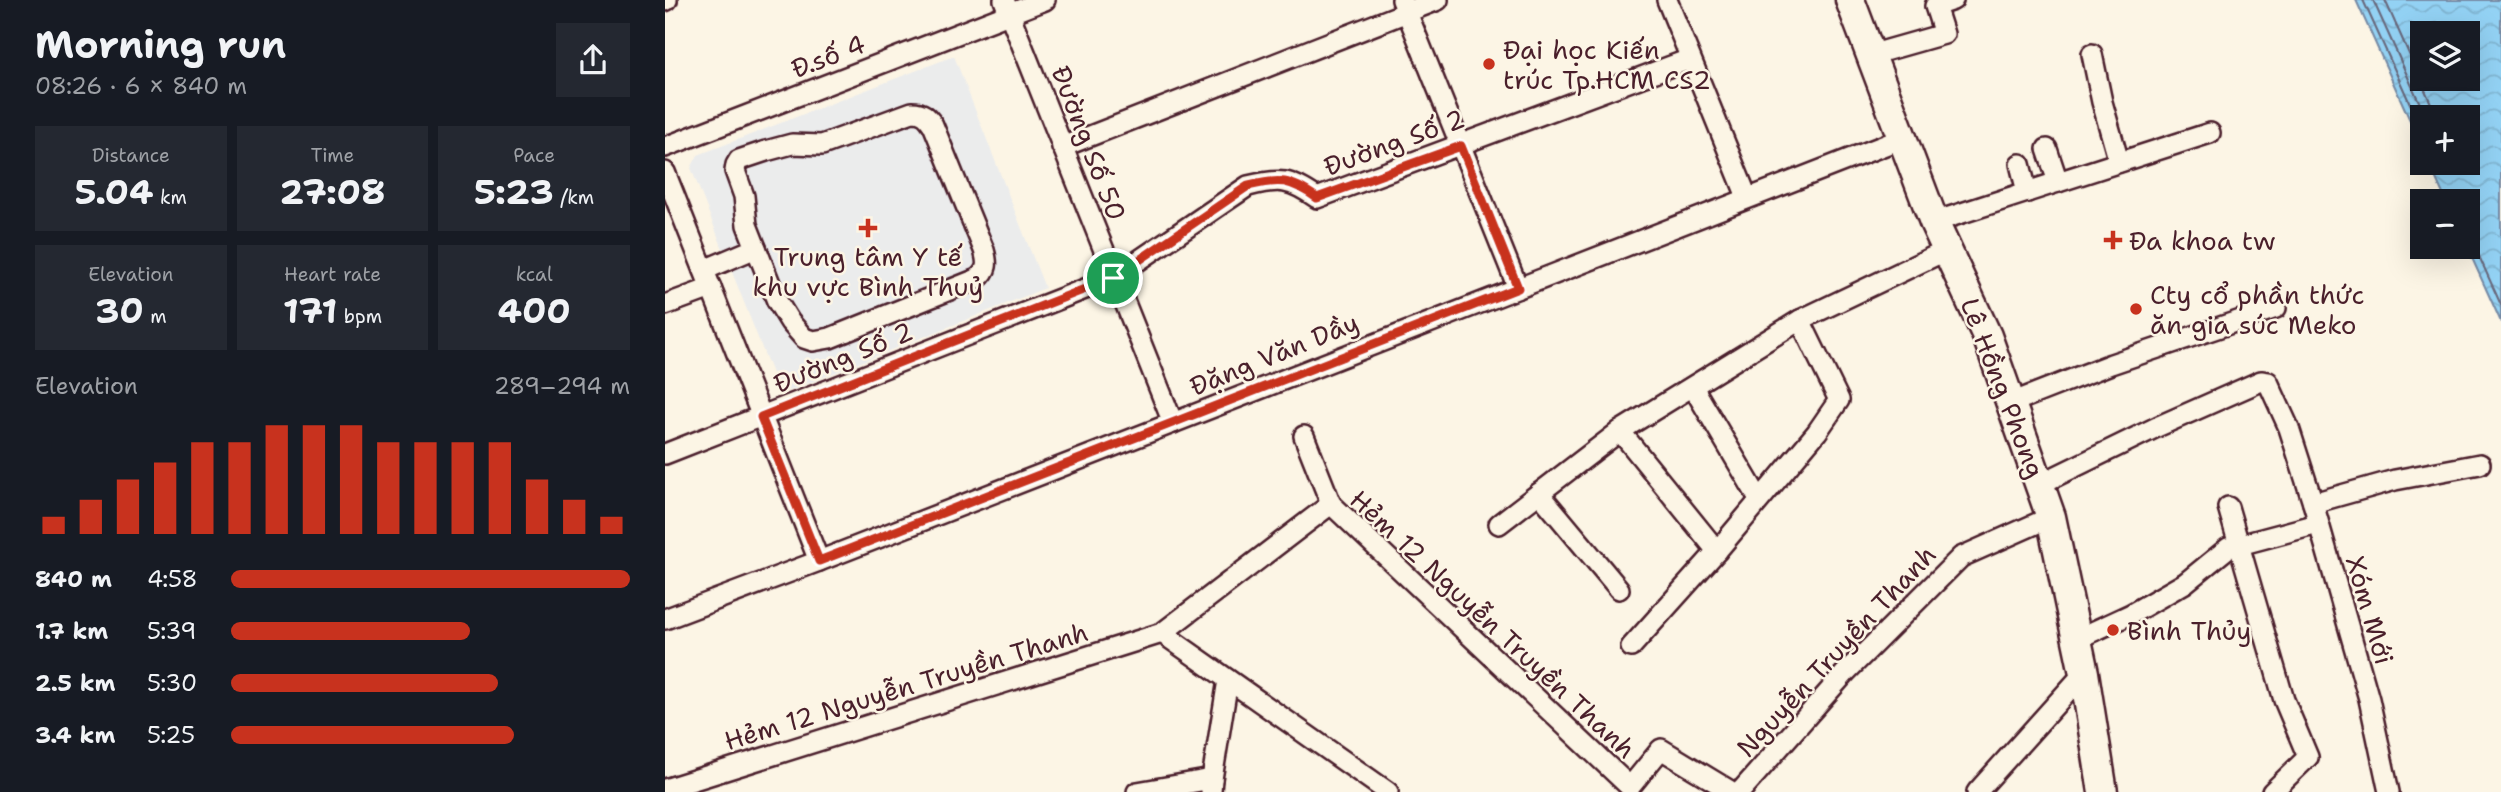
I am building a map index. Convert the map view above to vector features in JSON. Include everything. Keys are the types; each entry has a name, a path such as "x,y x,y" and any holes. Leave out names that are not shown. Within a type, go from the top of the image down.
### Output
{"highway":[{"name":"Lê Hồng Phong","path":"1850,0 1934,222 1987,336 2051,517 2084,673 2103,792"}],"street":[{"name":"Đ.số 4","path":"665,147 1007,7 1045,0"},
{"path":"1062,147 1404,6 1438,0"},
{"path":"1667,0 1747,197"},
{"path":"1870,55 1944,34 1935,6 1953,0"},
{"path":"1404,6 1518,288"},
{"name":"Đường Số 50","path":"1007,7 1113,278 1173,422"},
{"path":"2092,54 2119,162"},
{"name":"Đường Số 2","path":"665,454 1113,278 1248,186 1273,179 1295,183 1317,198 1690,59"},
{"path":"912,112 920,112 933,125 988,263 985,272 977,279 830,338 813,341 804,338 777,301 756,248 745,216 744,196 735,171 739,160 792,144 822,145 912,112"},
{"path":"1934,222 2210,133"},
{"name":"Đặng Văn Dầy","path":"665,619 1903,138"},
{"path":"2047,149 2058,182"},
{"path":"2020,164 2027,192"},
{"path":"665,172 819,561"},
{"path":"665,306 756,248"},
{"path":"1499,524 1620,431 1800,320 1947,250"},
{"path":"2011,404 2111,364 2276,308"},
{"path":"1631,648 1817,432 1839,400 1800,320"},
{"name":"Xóm Mới","path":"2040,484 2159,426 2262,380 2266,381 2294,443 2313,503 2369,699 2389,792"},
{"path":"1693,387 1759,499"},
{"path":"1620,431 1717,551"},
{"path":"1304,436 1331,504"},
{"path":"2313,503 2395,480 2480,464"},
{"path":"1539,493 1619,589"},
{"name":"Hẻm 12 Nguyễn Truyền Thanh","path":"665,789 1162,633 1331,504 1627,789 1661,749 1732,792"},
{"path":"2228,507 2284,699 2308,757 2272,792"},
{"name":"Nguyễn Truyền Thanh","path":"1740,792 1846,672 1961,557 2051,517"},
{"path":"2077,639 2131,614 2185,583 2217,555 2238,544 2318,524"},
{"path":"1162,633 1388,792"},
{"path":"1977,792 2084,673"},
{"path":"1137,792 1211,786 1228,680"}],"shaded area":[{"name":"Trung tâm Y tế khu vực Bình Thuỷ","path":"954,56 1045,288 789,391 777,386 691,168 698,155"}],"water":[{"path":"2356,0 2501,0 2501,322 2472,259 2480,259 2480,189 2441,189 2434,175 2480,175 2480,105 2410,105 2410,120"}],"place":[{"name":"Đại học Kiến trúc Tp.HCM CS2","path":"1489,64"},
{"name":"Trung tâm Y tế khu vực Bình Thuỷ","path":"868,228"},
{"name":"Đa khoa tw","path":"2113,240"},
{"name":"Cty cổ phần thức ăn gia súc Meko","path":"2136,309"},
{"name":"Bình Thủy","path":"2113,630"}],"route":[{"path":"1461,146 1518,288 819,561 761,417 1113,278 1248,186 1273,179 1295,183 1317,198 1461,146"}]}
